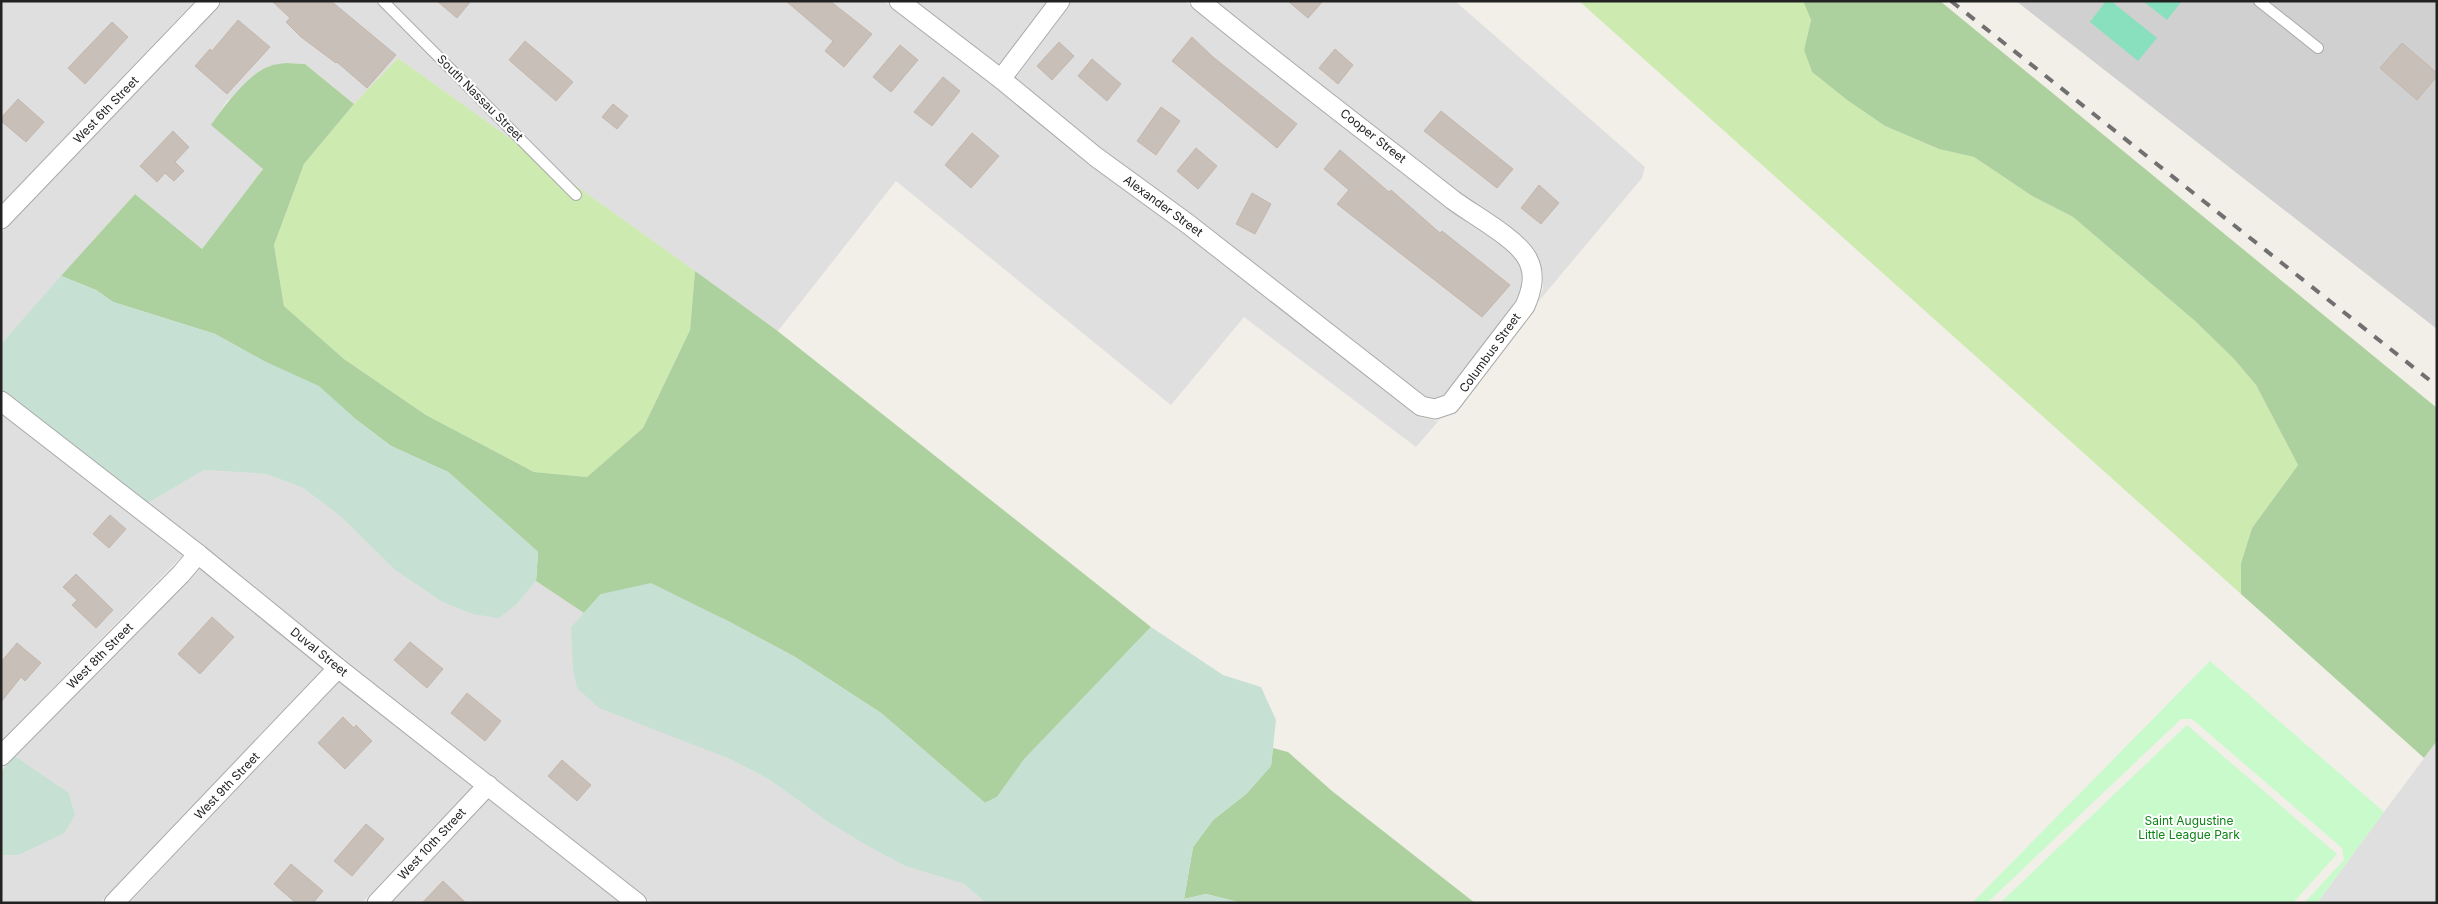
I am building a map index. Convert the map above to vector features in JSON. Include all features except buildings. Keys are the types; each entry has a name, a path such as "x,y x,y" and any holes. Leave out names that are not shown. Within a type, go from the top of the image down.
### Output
{"street":[{"name":"West 6th Street","path":"1,219 210,1"},
{"name":"Alexander Street","path":"899,1 1001,79 1096,157 1188,224 1421,406 1429,409"},
{"path":"1001,79 1060,1"},
{"name":"Cooper Street","path":"1200,1 1454,200 1519,248 1527,259 1532,279"},
{"name":"Columbus Street","path":"1429,409 1443,408 1457,398 1525,306 1531,293 1532,279"},
{"name":"Duval Street","path":"1,401 198,554 338,668 635,902"},
{"name":"West 8th Street","path":"1,756 181,574 198,554"},
{"name":"West 9th Street","path":"114,903 338,668"},
{"name":"West 10th Street","path":"377,903 488,785"}],"lane":[{"name":"South Nassau Street","path":"383,1 576,196"},
{"path":"2259,1 2318,48"}],"shaded area":[{"path":"1,1 195,1 1,204"},
{"path":"223,1 884,1 1420,417 1437,421 1441,418 1416,447 1244,317 1171,405 896,181 778,331 398,58 354,104 305,64 286,63 269,66 227,101 212,124 263,169 202,249 135,194 1,344 1,233"},
{"path":"914,1 1047,1 998,66"},
{"path":"1072,1 1185,1 1449,207 1513,254 1519,262 1522,273 1521,289 1516,300 1449,392 1438,399 1425,397 1194,217 1102,150 1014,79"},
{"path":"1214,1 1455,1 1645,167 1642,178 1538,302 1543,289 1543,272 1535,254 1524,240 1460,193"},
{"path":"2016,1 2437,1 2437,329"},
{"path":"1,412 184,554 1,741"},
{"path":"204,470 266,474 303,488 339,515 395,570 442,602 472,614 517,604 536,581 584,613 571,627 678,738 730,759 770,780 828,822 864,844 905,866 964,884 986,903 652,903 148,503"},
{"path":"200,567 324,668 100,903 1,903 1,855 19,855 65,833 75,815 69,793 15,756"},
{"path":"340,681 474,785 362,903 129,903"},
{"path":"2437,741 2437,903 2317,903 2384,812"},
{"path":"490,798 620,901 618,903 391,903"}],"green space":[{"path":"1579,1 1803,1 1811,20 1804,50 1812,72 1847,100 1885,126 1939,149 1974,157 2032,196 2073,217 2195,321 2234,359 2256,385 2298,465 2252,528 2241,563 2241,594"},
{"path":"1803,1 1940,1 2437,408 2437,741 2424,758 2241,594 2241,563 2252,528 2298,465 2256,385 2234,359 2195,321 2073,217 2032,196 1974,157 1939,149 1885,126 1847,100 1812,72 1804,50 1811,20"},
{"path":"2106,1 2111,1 2157,38 2138,61 2090,22"},
{"path":"2143,1 2182,1 2167,20"},
{"path":"398,58 695,271 690,330 643,428 587,477 534,472 426,415 344,359 284,306 274,245 304,164 354,104"},
{"path":"286,63 305,64 354,104 304,164 274,245 284,306 344,359 426,415 534,472 587,477 643,428 690,330 695,271 775,329 1151,627 1025,759 997,797 985,803 881,713 795,657 724,619 601,594 584,613 536,581 538,552 448,472 391,446 358,421 262,360 215,334 113,302 96,290 61,276 135,194 202,249 263,169 211,125 230,100 254,76 272,65"},
{"path":"61,276 96,290 113,302 215,334 262,360 319,386 358,421 391,446 448,472 538,552 536,581 517,604 499,618 472,614 442,602 395,570 339,515 303,488 266,474 204,470 148,503 1,389 1,344"},
{"path":"651,583 795,657 881,713 985,803 997,797 1024,759 1151,627 1223,675 1261,687 1276,720 1271,766 1246,794 1213,820 1193,847 1184,899 1206,894 1242,903 986,903 964,884 905,866 864,844 828,822 770,780 730,759 599,708 577,688 573,669 571,627 601,594"},
{"path":"2210,661 2384,812 2317,903 2304,903 2344,860 2342,848 2192,719 2181,719 1987,903 1972,903"},
{"name":"Saint Augustine Little League Park","path":"2187,725 2337,854 2293,903 2000,903"},
{"path":"1273,748 1288,752 1332,791 1475,903 1242,903 1206,894 1184,899 1193,847 1213,820 1246,794 1271,766"},
{"path":"15,756 69,793 75,815 65,833 19,855 1,855 1,771"}],"railway":[{"path":"1951,1 2437,386"}]}
